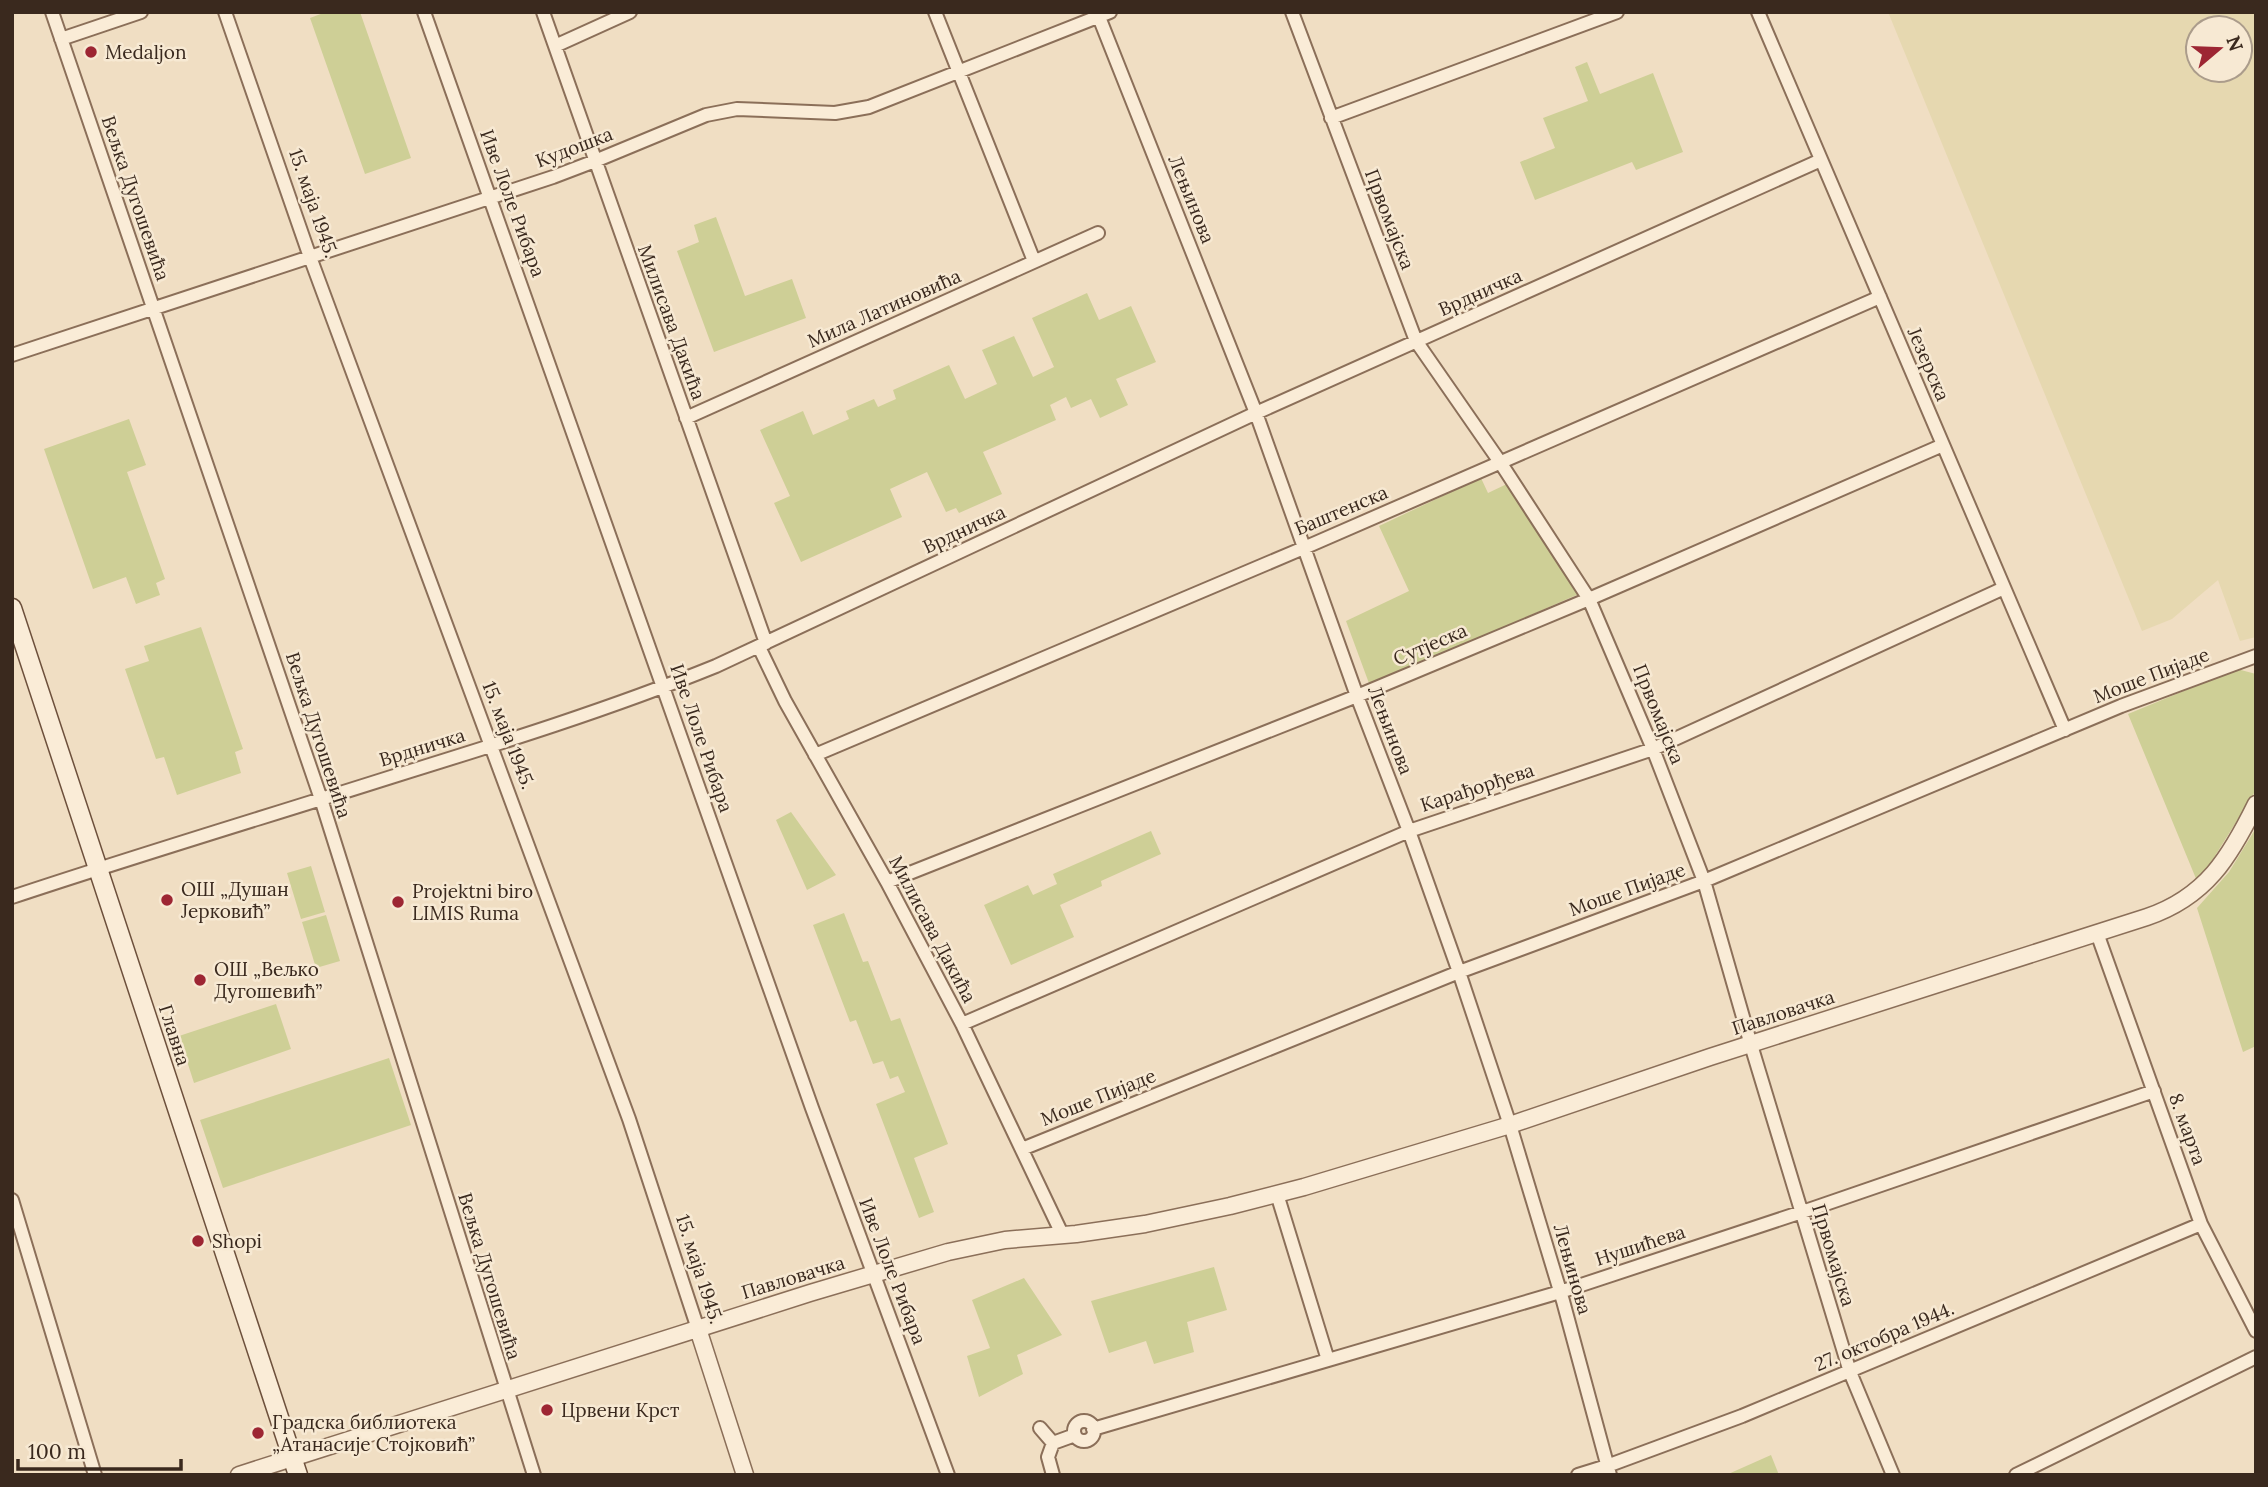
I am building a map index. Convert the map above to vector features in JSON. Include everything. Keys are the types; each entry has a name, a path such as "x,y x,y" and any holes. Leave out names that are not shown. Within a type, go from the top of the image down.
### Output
{"main road":[{"name":"Главна","path":"12,608 295,1466"}],"street":[{"name":"Вељка Дугошевића","path":"52,12 321,799 534,1475"},
{"path":"61,39 141,12"},
{"name":"15. маја 1945.","path":"225,12 310,257 625,1106 745,1475"},
{"name":"Иве Лоле Рибара","path":"424,12 811,1108 948,1475"},
{"name":"Милисава Дакића","path":"543,12 763,645 785,701 887,882 962,1024 1062,1234"},
{"path":"555,46 629,12"},
{"path":"935,12 1034,261"},
{"name":"Првомајска","path":"1292,12 1416,341 1500,462 1589,599 1653,749 1704,881 1850,1372 1893,1475"},
{"path":"1331,118 1617,12"},
{"name":"Језерска","path":"1758,12 2065,730"},
{"name":"Кудошка","path":"12,355 595,161 706,115 737,109 815,112 852,111 869,107 1102,14"},
{"name":"Лењинова","path":"1102,14 1256,413 1459,972 1510,1125 1560,1292 1608,1471"},
{"name":"Врдничка","path":"12,897 490,746 664,687 763,645 1256,413 1821,160"},
{"name":"Мила Латиновића","path":"686,418 1098,233"},
{"name":"Баштенска","path":"816,755 1303,548 1880,296"},
{"name":"Сутјеска","path":"887,882 1357,696 1589,599 1943,445"},
{"name":"Карађорђева","path":"962,1024 1409,831 1653,749 2004,588"},
{"name":"Моше Пијаде","path":"1022,1149 1459,972 1704,881 2189,680 2252,662"},
{"name":"Павловачка","path":"239,1475 295,1466 506,1390 984,1243 1145,1224 1277,1194 1510,1125 2097,933 2171,908 2199,889 2212,876 2236,842 2256,804"},
{"name":"8. марта","path":"2097,933 2201,1224 2256,1331"},
{"name":"Нушићева","path":"1054,1443 1075,1435 1080,1440 1087,1440 1092,1436 1093,1429 1560,1292 2154,1091"},
{"path":"1277,1194 1328,1360"},
{"path":"12,1200 95,1475"},
{"name":"27. октобра 1944.","path":"1578,1475 1608,1471 2201,1224"},
{"path":"2016,1475 2256,1357"},
{"path":"1040,1428 1054,1443 1048,1457 1053,1475"}],"shaded area":[{"path":"1888,12 2256,12 2256,637 2240,641 2218,580 2172,619 2142,631"}],"green space":[{"path":"326,12 360,12 411,158 365,174 310,18"},
{"path":"1587,62 1600,94 1653,73 1683,152 1636,170 1632,162 1535,200 1520,162 1555,148 1543,118 1588,101 1575,67"},
{"path":"716,217 745,296 792,279 806,318 714,352 677,251 699,242 694,225"},
{"path":"1087,293 1099,320 1131,306 1156,362 1116,379 1128,405 1100,418 1091,399 1071,408 1066,397 1050,405 1056,420 983,452 1002,494 959,513 956,508 946,512 927,472 890,489 902,517 801,562 774,503 790,496 760,430 803,411 813,435 849,419 846,411 874,399 878,407 896,399 893,390 949,365 965,399 997,384 982,350 1014,336 1033,377 1054,367 1032,318"},
{"path":"129,419 146,465 127,472 165,579 156,583 160,595 136,604 126,577 93,589 44,449"},
{"path":"1481,478 1488,493 1509,483 1581,593 1370,686 1346,621 1409,591 1379,526"},
{"path":"201,627 243,749 235,752 241,773 177,795 164,757 156,759 125,669 149,661 144,646"},
{"path":"2237,669 2256,674 2256,790 2197,881 2128,714"},
{"path":"791,812 836,875 807,890 776,820"},
{"path":"2256,828 2256,1046 2243,1052 2197,908 2229,872"},
{"path":"1151,831 1161,854 1101,881 1102,886 1060,905 1074,937 1011,965 984,905 1028,885 1033,895 1057,884 1053,874"},
{"path":"311,866 325,912 301,919 287,873"},
{"path":"844,913 863,962 868,961 891,1021 900,1018 948,1144 914,1158 934,1212 919,1218 876,1104 905,1092 898,1076 890,1079 883,1061 873,1064 856,1020 850,1022 813,925"},
{"path":"326,915 340,961 316,968 302,922"},
{"path":"276,1004 291,1049 194,1083 179,1036"},
{"path":"389,1058 411,1125 223,1188 200,1120"},
{"path":"1214,1267 1227,1310 1187,1322 1194,1352 1154,1364 1146,1341 1109,1353 1091,1301"},
{"path":"1024,1278 1062,1335 1017,1355 1023,1374 979,1397 967,1356 990,1348 972,1300"},
{"path":"1771,1455 1779,1475 1726,1475"}],"place":[{"name":"Medaljon","path":"91,52"},
{"name":"ОШ „Душан Јерковић”","path":"167,900"},
{"name":"Projektni biro LIMIS Ruma","path":"398,902"},
{"name":"ОШ „Вељко Дугошевић”","path":"200,980"},
{"name":"Shopi","path":"198,1241"},
{"name":"Црвени Крст","path":"547,1410"},
{"name":"Градска библиотека „Атанасије Стојковић”","path":"258,1433"}]}
